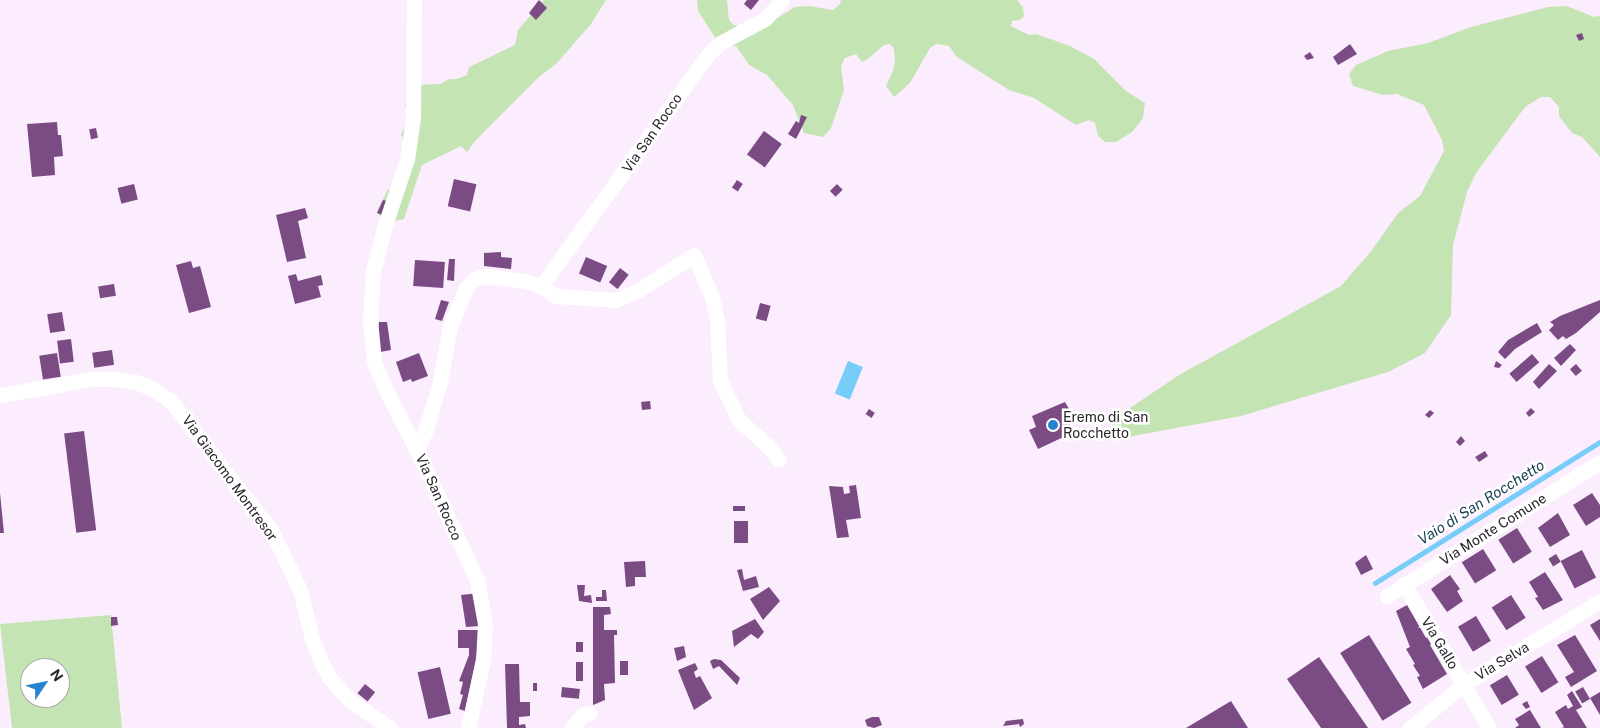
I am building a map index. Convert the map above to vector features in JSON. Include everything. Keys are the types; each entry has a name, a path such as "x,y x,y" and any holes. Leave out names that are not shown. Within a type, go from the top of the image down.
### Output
{"street":[{"path":"414,0 413,118 407,160 385,225 373,271 370,320 374,361 401,423 417,451"},
{"name":"Via San Rocco","path":"541,286 709,53 720,43 764,19 782,0"},
{"name":"Via San Rocco","path":"468,728 483,661 485,624 476,580 417,451 425,432 440,382 450,326 466,288 474,279 485,276 525,281 541,286 556,296 616,300 637,291 694,255 712,297 717,320 720,382 739,420 767,445 779,460"},
{"name":"Via Giacomo Montresor","path":"0,395 91,379 115,379 136,382 153,389 172,402 272,532 300,590 315,646 329,677 348,699 390,728"},
{"name":"Via Monte Comune","path":"1387,596 1598,468"},
{"name":"Via Gallo","path":"1404,584 1489,728"},
{"name":"Via Selva","path":"1410,728 1464,684 1600,601"},
{"path":"572,728 582,714 590,713"}],"green space":[{"path":"544,0 606,0 591,24 556,64 540,76 476,140 467,152 461,146 422,165 404,219 390,222 384,221 378,213 378,209 387,191 415,162 413,152 401,135 409,117 405,106 408,93 413,85 440,84 449,79 457,79 467,75 469,67 515,45 518,30"},
{"path":"697,0 727,0 729,20 734,25 758,30 795,7 809,6 833,10 840,4 841,0 1017,0 1023,7 1024,16 1020,20 1012,21 1011,26 1029,35 1036,34 1070,46 1094,59 1126,91 1145,103 1143,118 1132,132 1116,142 1105,142 1098,136 1095,123 1089,120 1076,125 1034,98 1009,90 957,57 949,46 936,44 930,48 910,83 894,97 886,86 893,71 895,61 894,49 890,44 884,45 862,62 856,54 845,58 841,66 844,90 831,128 823,137 804,133 793,105 767,75 749,65 736,46 730,46 716,39 698,11"},
{"path":"1567,6 1594,17 1600,16 1600,157 1582,137 1572,133 1559,116 1559,107 1550,97 1541,97 1525,107 1476,173 1467,192 1453,245 1451,315 1425,353 1388,372 1241,416 1112,440 1112,420 1179,375 1341,286 1372,250 1398,213 1420,196 1444,151 1442,140 1424,105 1397,94 1383,95 1353,86 1349,74 1356,65 1388,51 1428,43 1471,27 1548,7"},
{"path":"111,615 122,728 12,728 0,624"}],"water":[{"path":"848,361 863,367 850,399 835,393"}],"building":[{"path":"539,0 547,8 536,20 529,13"},
{"path":"747,0 759,0 751,10 744,4"},
{"path":"1582,33 1584,39 1579,41 1576,35"},
{"path":"1350,44 1357,54 1338,65 1333,57"},
{"path":"1310,52 1314,58 1307,60 1304,56"},
{"path":"801,115 807,117 796,139 788,134 796,121 799,123"},
{"path":"57,122 58,135 61,135 63,156 54,157 55,175 32,177 27,124"},
{"path":"96,128 98,138 91,139 89,129"},
{"path":"764,131 782,144 765,167 747,154"},
{"path":"454,179 476,184 470,211 448,206"},
{"path":"737,180 743,184 738,191 732,187"},
{"path":"134,184 138,200 121,204 118,188"},
{"path":"837,184 843,190 836,197 830,191"},
{"path":"383,200 387,201 382,215 377,213"},
{"path":"305,208 308,218 298,221 306,258 287,262 276,215"},
{"path":"501,252 501,257 512,258 511,269 484,266 484,253"},
{"path":"586,257 607,266 600,283 579,274"},
{"path":"449,259 455,259 454,281 447,280"},
{"path":"415,260 445,262 443,288 413,286"},
{"path":"191,261 193,268 200,266 211,307 189,313 176,265"},
{"path":"620,268 629,275 618,289 609,282"},
{"path":"296,274 298,281 321,275 323,285 318,286 321,297 295,304 288,276"},
{"path":"114,284 116,296 100,298 98,287"},
{"path":"441,300 449,302 442,321 435,319"},
{"path":"1600,300 1600,312 1576,333 1566,339 1563,336 1558,340 1549,330 1554,325 1550,322 1560,316"},
{"path":"760,303 771,306 766,321 756,318"},
{"path":"62,312 65,331 50,333 47,314"},
{"path":"379,322 387,322 391,350 380,352"},
{"path":"1537,323 1542,332 1515,349 1505,359 1498,352 1508,340"},
{"path":"71,339 74,362 60,364 57,341"},
{"path":"1570,344 1576,350 1561,366 1554,358"},
{"path":"112,350 114,365 94,368 92,353"},
{"path":"57,353 61,377 43,380 39,356"},
{"path":"419,353 428,376 412,382 411,379 403,382 396,362"},
{"path":"1532,354 1539,362 1517,382 1509,374"},
{"path":"1496,361 1502,365 1499,368 1494,367"},
{"path":"1549,364 1557,371 1539,389 1533,382"},
{"path":"1576,364 1582,371 1576,376 1570,369"},
{"path":"650,401 651,409 642,410 641,402"},
{"name":"Eremo di San Rocchetto","path":"1065,402 1072,414 1066,417 1070,422 1072,433 1038,449 1029,430 1036,427 1032,416"},
{"path":"1531,408 1535,412 1529,417 1526,413"},
{"path":"869,409 875,413 871,418 866,414"},
{"path":"1430,410 1434,413 1429,418 1425,415"},
{"path":"84,431 96,530 76,533 64,433"},
{"path":"1461,436 1465,441 1460,446 1456,442"},
{"path":"1485,451 1488,456 1479,462 1475,457"},
{"path":"856,485 861,518 846,520 849,537 837,538 829,486 843,487 844,494 850,493 849,486"},
{"path":"0,493 4,533 0,533"},
{"path":"1592,493 1600,505 1600,517 1586,526 1573,505"},
{"path":"733,506 745,506 745,511 733,511"},
{"path":"1558,513 1570,535 1550,547 1538,528"},
{"path":"734,521 748,521 748,543 734,543"},
{"path":"1517,528 1532,552 1513,563 1498,540"},
{"path":"1483,549 1496,570 1475,583 1462,562"},
{"path":"1582,550 1596,578 1575,589 1561,561"},
{"path":"1556,554 1561,562 1553,566 1548,559"},
{"path":"1366,555 1373,569 1361,575 1355,563"},
{"path":"645,561 646,577 635,577 635,586 626,587 624,562"},
{"path":"742,569 744,580 756,576 759,587 743,591 737,570"},
{"path":"1545,572 1563,600 1543,610 1535,598 1538,597 1529,582"},
{"path":"1450,575 1460,589 1457,591 1463,601 1447,612 1431,589"},
{"path":"577,585 585,585 584,596 591,595 592,603 579,601"},
{"path":"769,587 780,601 763,620 750,599"},
{"path":"602,590 606,590 607,601 596,601 596,597 602,597"},
{"path":"479,593 480,626 466,627 461,595"},
{"path":"1511,595 1526,618 1506,630 1492,608"},
{"path":"1407,605 1426,638 1433,633 1438,640 1430,645 1447,674 1423,689 1417,677 1420,676 1413,665 1415,664 1406,649 1410,647 1396,611"},
{"path":"593,607 610,607 611,614 604,615 604,630 617,630 617,635 614,635 615,683 604,684 605,700 593,705"},
{"path":"1476,616 1491,641 1473,652 1458,627"},
{"path":"111,617 117,617 118,625 111,626"},
{"path":"755,619 764,632 758,639 751,634 734,647 732,631"},
{"path":"1600,619 1600,641 1590,625"},
{"path":"458,630 482,630 465,711 459,709 463,695 460,694 463,682 459,681 469,655 469,648 458,648"},
{"path":"1369,635 1411,703 1383,721 1340,653"},
{"path":"1575,635 1597,671 1571,687 1565,677 1574,672 1557,645"},
{"path":"576,642 583,642 583,652 576,652"},
{"path":"684,646 686,657 677,661 674,648"},
{"path":"1542,656 1558,682 1541,693 1525,667"},
{"path":"1319,657 1368,728 1321,728 1287,679"},
{"path":"714,659 721,660 740,678 737,685 719,666 713,669 710,661"},
{"path":"620,661 628,661 628,675 620,675"},
{"path":"576,662 583,662 583,681 576,681"},
{"path":"695,663 698,669 694,672 696,678 700,676 712,698 694,710 678,670"},
{"path":"505,664 519,664 520,702 530,702 530,716 519,717 519,725 525,724 526,728 507,728"},
{"path":"440,667 451,714 428,719 418,672"},
{"path":"1507,675 1519,695 1502,705 1490,685"},
{"path":"533,683 537,683 537,691 533,691"},
{"path":"365,684 375,692 368,702 357,693"},
{"path":"562,687 580,689 579,699 561,697"},
{"path":"1583,687 1590,699 1582,704 1575,692"},
{"path":"1572,691 1582,707 1576,710 1587,728 1562,728 1564,727 1555,712 1566,705 1568,709 1573,706 1567,695"},
{"path":"1600,692 1600,715 1590,698"},
{"path":"1231,701 1248,728 1186,728"},
{"path":"1527,701 1530,707 1526,709 1522,704"},
{"path":"1530,710 1541,728 1515,728 1519,725 1515,719"},
{"path":"879,717 882,725 874,728 867,726 865,720"},
{"path":"1023,719 1024,724 1020,727 1019,724 1003,726 1006,721"}],"waterway":[{"name":"Vaio di San Rocchetto","path":"1375,583 1600,442"}],"place":[{"name":"Eremo di San Rocchetto","path":"1053,425"}]}
